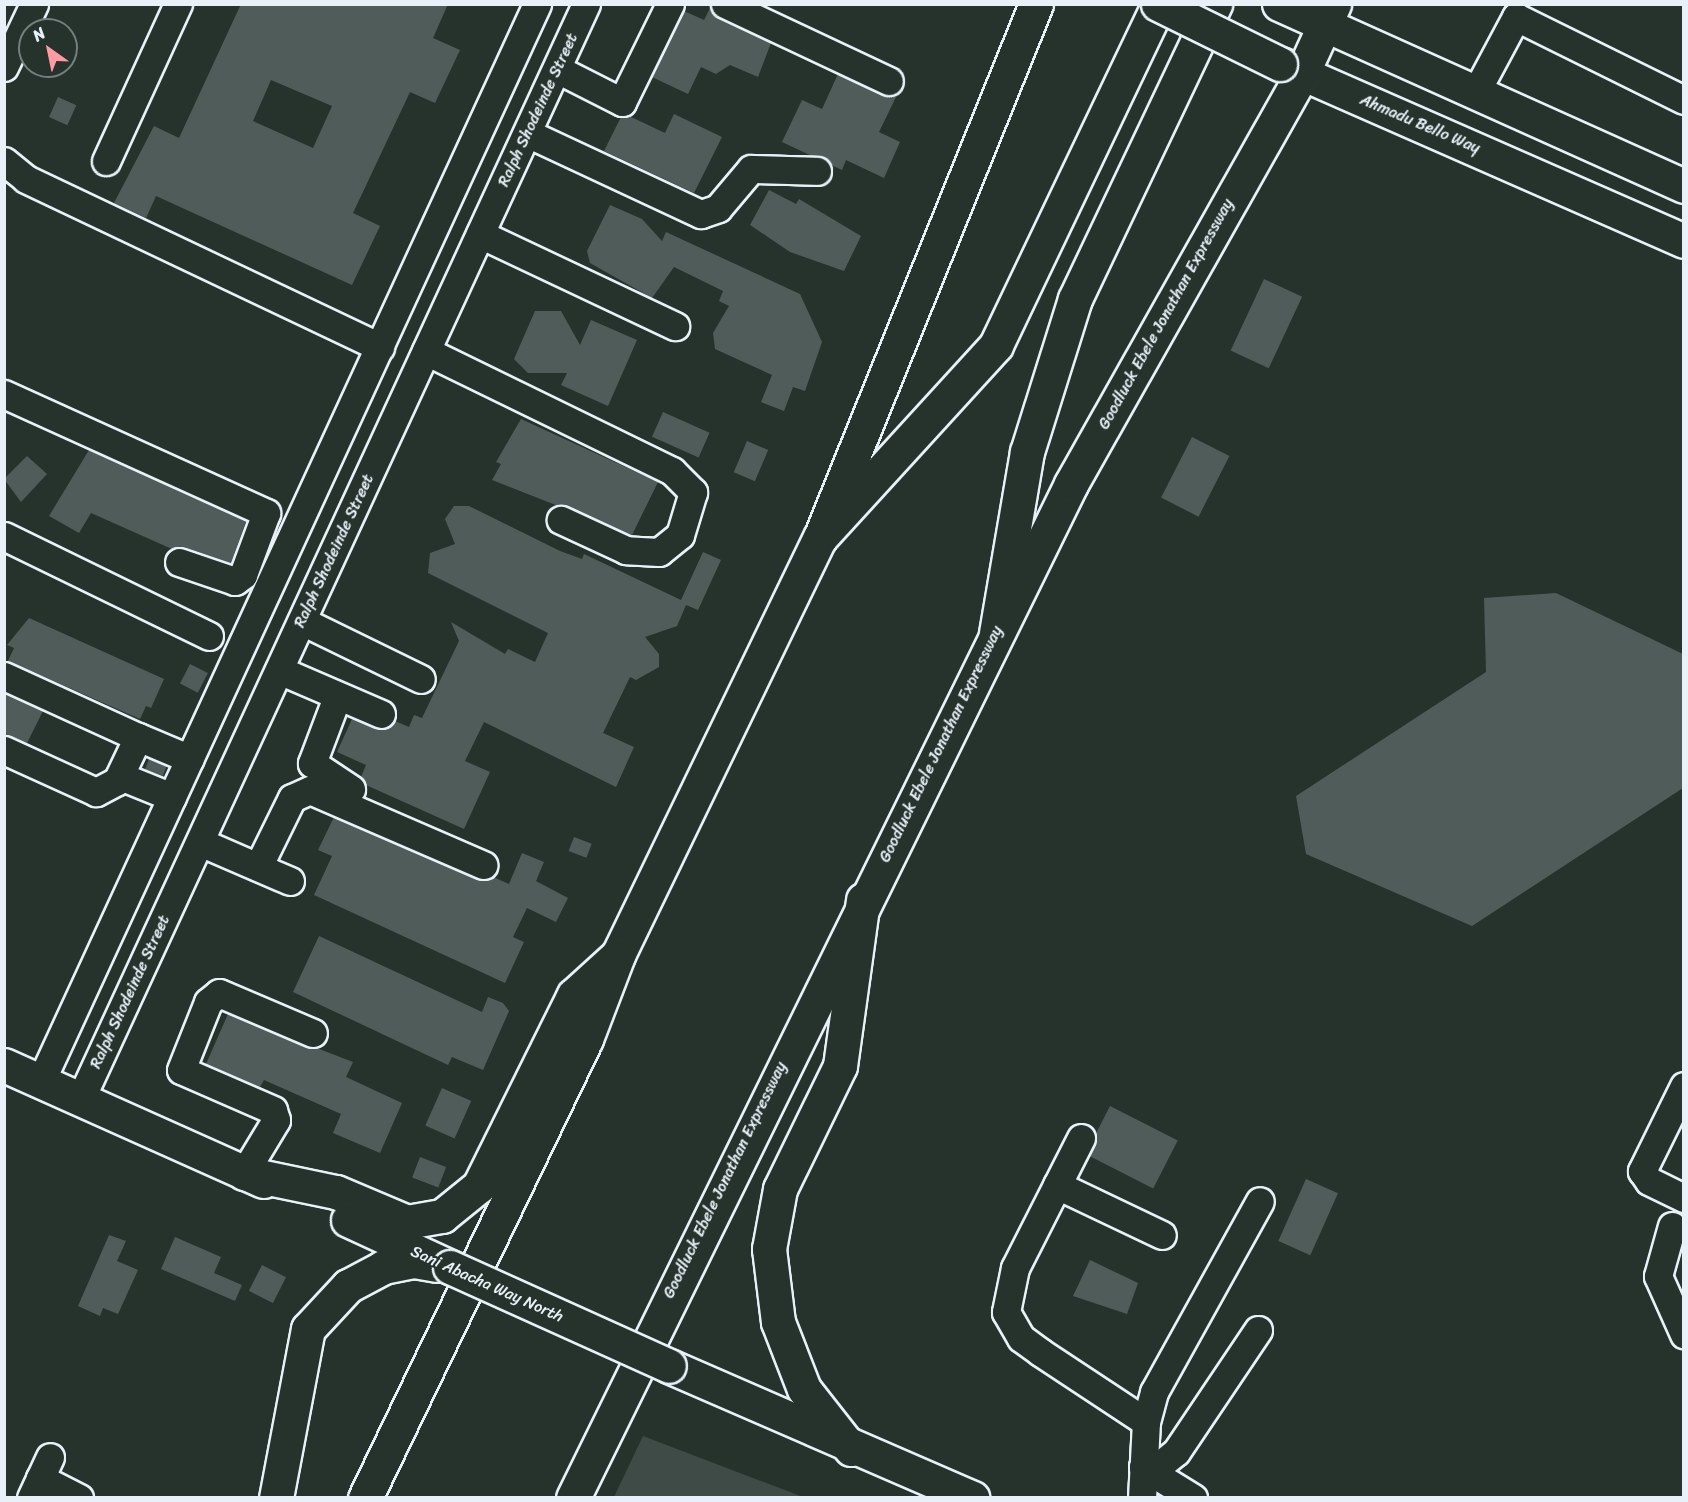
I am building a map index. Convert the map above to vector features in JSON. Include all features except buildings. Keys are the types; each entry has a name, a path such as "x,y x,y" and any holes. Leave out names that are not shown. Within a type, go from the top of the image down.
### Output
{"main road":[{"path":"365,1497 586,1039 618,955 820,538 1036,4"},
{"path":"820,538 996,345 1158,4"},
{"name":"Ahmadu Bello Way","path":"1158,4 1291,69 1683,241"},
{"path":"996,633 1027,452 1076,299 1215,4"},
{"path":"1311,13 1683,186"},
{"name":"Goodluck Ebele Jonathan Expressway","path":"573,1497 863,900 996,633 1071,484 1291,69 1311,13"},
{"path":"851,1449 804,1389 778,1322 769,1249 780,1189 840,1066 863,900"},
{"path":"244,1173 336,1192 407,1222 442,1216 478,1186 574,995 618,955"},
{"name":"Sani Abacha Way North","path":"4,1065 851,1449 972,1497"},
{"path":"276,1497 298,1359 308,1329 324,1307 383,1267 414,1261 450,1267"}],"street":[{"path":"4,67 34,4"},
{"path":"106,161 178,4"},
{"path":"41,1081 537,4"},
{"name":"Ralph Shodeinde Street","path":"81,1098 586,4"},
{"path":"557,69 622,102 670,4"},
{"path":"725,4 889,81"},
{"path":"1477,90 1519,11 1683,100"},
{"path":"527,133 701,214 718,208 752,169 817,171"},
{"path":"4,161 26,179 380,347"},
{"path":"480,234 675,326"},
{"path":"426,351 672,471 693,492 680,535 659,552 626,549 561,520"},
{"path":"4,394 266,513 243,575 235,581 179,562"},
{"path":"4,536 209,636"},
{"path":"302,621 422,679"},
{"path":"279,670 337,697 381,714"},
{"path":"4,676 189,759"},
{"path":"258,867 292,798 303,790 323,792 476,855 316,769 314,754 337,697"},
{"path":"4,750 96,792 120,776 138,737"},
{"path":"120,776 172,797"},
{"path":"200,842 290,881"},
{"path":"244,1173 276,1119 273,1110 181,1070 208,1002 219,993 313,1033"},
{"path":"1683,1086 1642,1171 1649,1181 1683,1198"},
{"path":"1081,1138 1007,1288 1006,1312 1021,1338 1146,1422"},
{"path":"1057,1185 1162,1235"},
{"path":"1142,1497 1146,1422 1168,1361 1260,1202"},
{"path":"1672,1226 1658,1276 1683,1334"},
{"path":"1143,1467 1161,1464 1176,1452 1258,1330"},
{"path":"1143,1467 1193,1497"},
{"path":"40,1477 79,1497"}],"shaded area":[{"path":"643,1436 803,1497 614,1497"}]}
